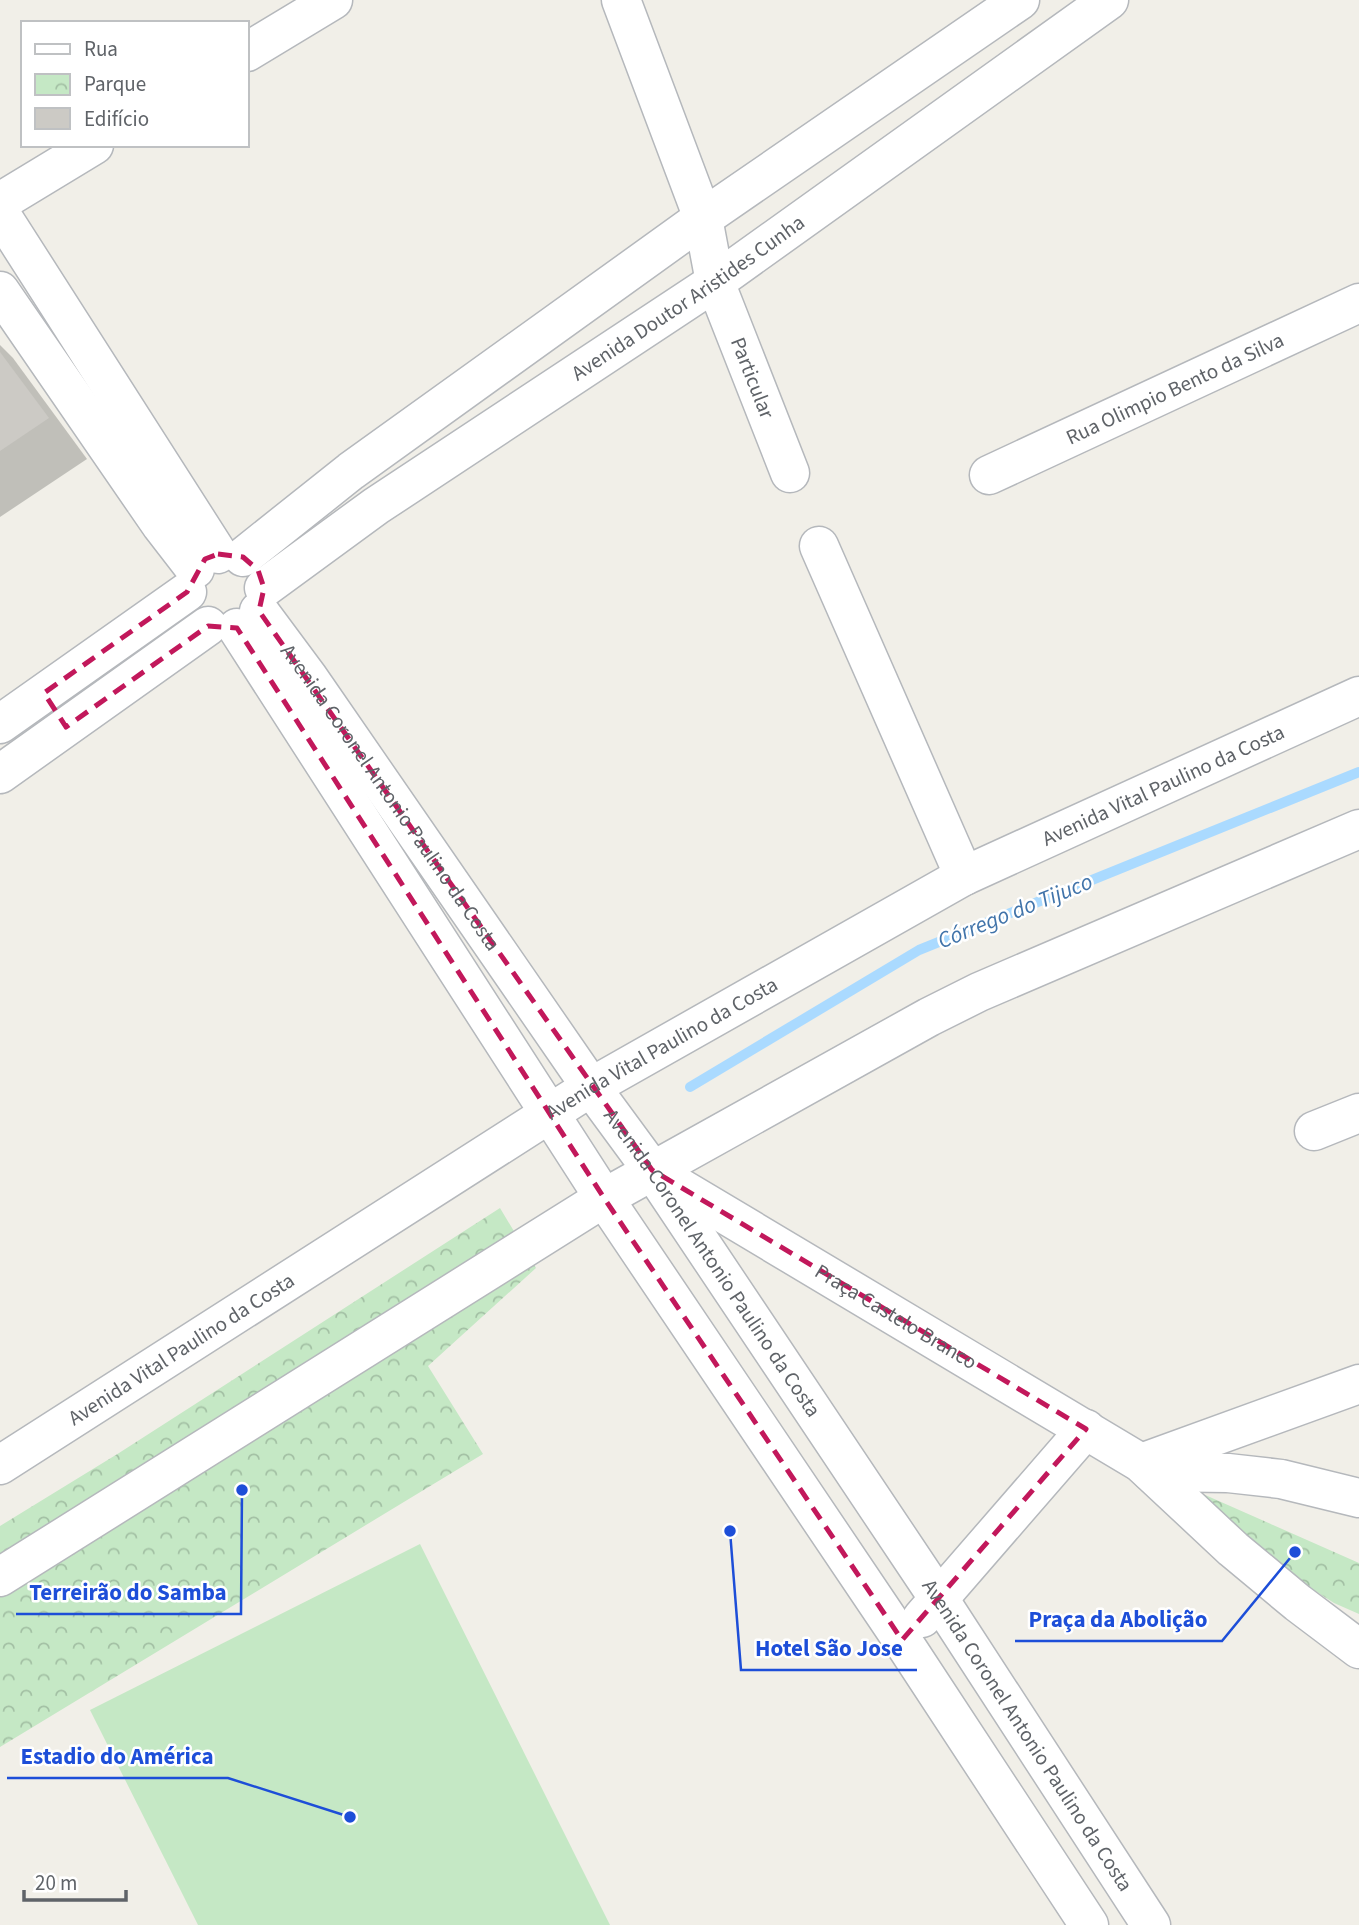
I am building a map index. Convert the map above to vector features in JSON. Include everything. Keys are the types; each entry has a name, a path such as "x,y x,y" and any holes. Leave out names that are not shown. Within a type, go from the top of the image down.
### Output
{"street":[{"path":"248,51 332,0"},
{"name":"Particular","path":"621,0 703,218 715,282 790,473"},
{"path":"0,724 211,568 351,471 703,218 1020,0"},
{"name":"Avenida Doutor Aristides Cunha","path":"0,774 66,727 242,613 376,506 715,282 1109,0"},
{"path":"911,75 942,120"},
{"path":"0,202 91,147"},
{"path":"0,213 211,568"},
{"path":"0,291 161,525 211,568 258,570 242,613 193,612 211,568"},
{"name":"Rua Olimpio Bento da Silva","path":"989,475 1359,303"},
{"path":"351,471 376,506"},
{"path":"819,546 964,876"},
{"name":"Avenida Coronel Antonio Paulino da Costa","path":"242,613 308,677 591,1087 652,1170 939,1599 1142,1912"},
{"name":"Avenida Coronel Antonio Paulino da Costa","path":"242,613 549,1114 902,1640 1089,1925"},
{"path":"44,693 66,727"},
{"name":"Avenida Vital Paulino da Costa","path":"0,1465 591,1087 964,876 1359,696"},
{"path":"0,1577 604,1198 929,1017 979,992 1359,829"},
{"path":"1314,1131 1359,1113"},
{"name":"Praça Castelo Branco","path":"652,1170 1146,1467 1233,1549 1298,1604 1359,1649"},
{"path":"1146,1467 1359,1384"},
{"path":"764,1438 809,1407"},
{"path":"902,1640 1086,1429"},
{"path":"1146,1467 1281,1479 1359,1498"},
{"path":"1089,1925 1142,1912"}],"highlighted area":[{"path":"218,554 243,557 258,570 264,588 259,611 652,1170 1086,1429 902,1640 604,1198 237,628 208,626 66,727 44,693 187,592 205,559"}],"green space":[{"path":"500,1208 536,1268 428,1366 483,1454 0,1747 0,1526 119,1453"},
{"path":"1169,1479 1359,1563 1359,1614 1334,1603 1239,1542"},
{"path":"420,1544 610,1925 198,1925 90,1710"}],"building":[{"path":"0,352 49,418 0,451"}],"waterway":[{"name":"Córrego do Tijuco","path":"690,1087 919,950 1359,772"}],"place":[{"name":"Terreirão do Samba","path":"242,1490"},
{"name":"Hotel São Jose","path":"730,1531"},
{"name":"Praça da Abolição","path":"1295,1552"},
{"name":"Estadio do América","path":"350,1817"}]}
